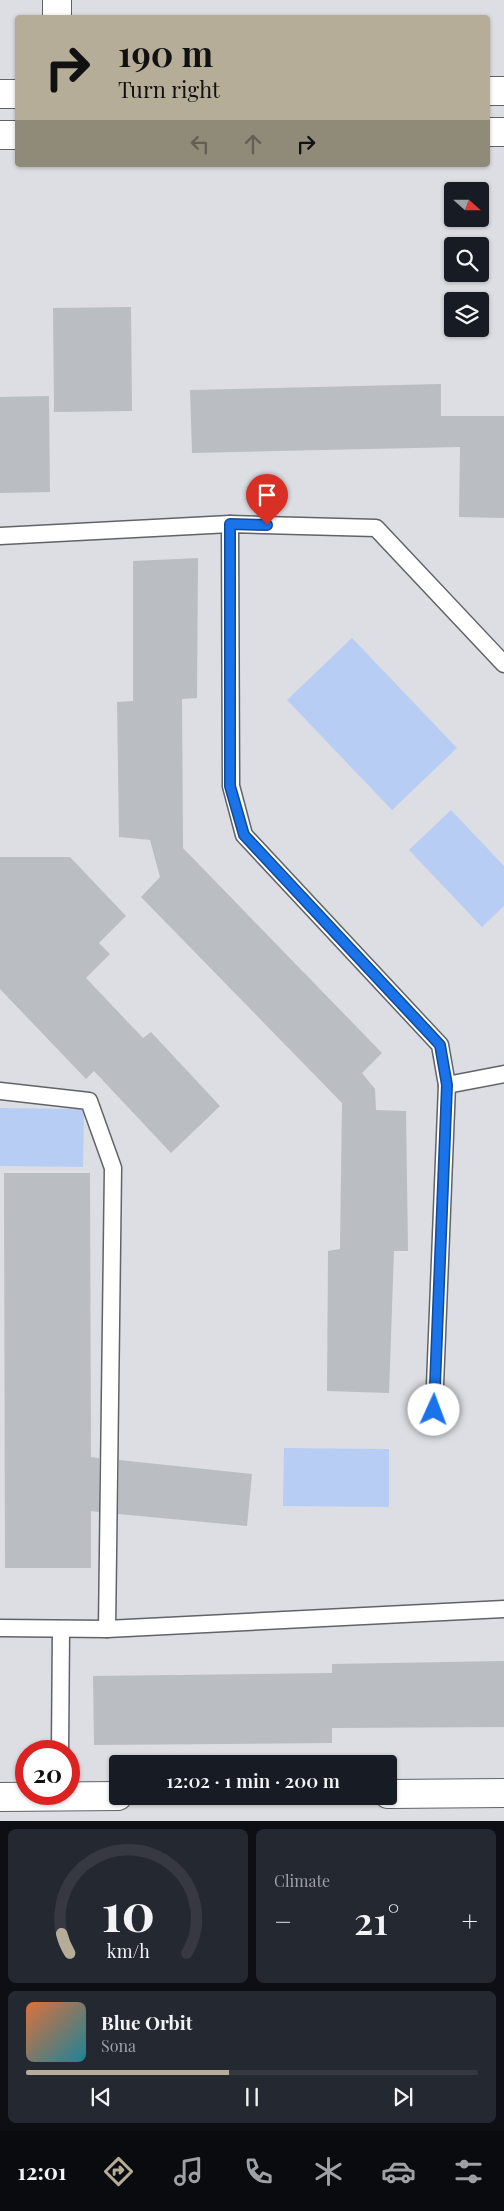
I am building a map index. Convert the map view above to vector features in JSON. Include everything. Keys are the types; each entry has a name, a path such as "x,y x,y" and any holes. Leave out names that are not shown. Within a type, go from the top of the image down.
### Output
{"street":[{"path":"57,0 57,15"},
{"path":"490,91 504,91"},
{"path":"0,94 15,94"},
{"path":"490,132 504,132"},
{"path":"0,135 15,135"},
{"path":"397,1794 504,1793"},
{"path":"80,1795 109,1796"},
{"path":"0,1797 15,1796"}],"lane":[{"path":"230,524 230,786 244,835 440,1045 447,1085 434,1410"},
{"path":"0,536 230,524 376,528 504,664"},
{"path":"447,1085 504,1074"},
{"path":"0,1091 89,1101 113,1168 107,1629"},
{"path":"0,1628 107,1629 504,1609"},
{"path":"60,1740 61,1629"}],"shaded area":[{"path":"352,638 457,748 392,810 287,700"},
{"path":"451,810 504,866 504,906 482,927 409,850"},
{"path":"0,1108 84,1109 83,1167 0,1166"},
{"path":"284,1448 389,1449 389,1507 283,1506"}],"building":[{"path":"131,307 132,411 54,412 53,308"},
{"path":"441,384 441,416 504,416 504,518 459,517 460,447 192,453 190,390"},
{"path":"49,396 50,492 0,493 0,397"},
{"path":"198,558 197,698 182,699 183,848 382,1053 362,1073 375,1089 376,1110 406,1111 408,1251 394,1251 389,1393 327,1391 328,1251 340,1249 342,1103 141,897 160,877 150,840 119,837 117,702 133,701 133,561"},
{"path":"0,857 70,857 126,916 99,943 110,954 86,978 143,1038 151,1032 220,1106 171,1153 94,1071 86,1079 0,989"},
{"path":"4,1173 90,1173 91,1457 99,1458 99,1512 91,1511 91,1568 5,1568"},
{"path":"119,1460 252,1474 247,1526 118,1514"},
{"path":"504,1661 504,1727 332,1728 332,1743 94,1745 93,1676 332,1673 332,1664"}],"route":[{"path":"267,525 230,524 230,786 244,835 440,1045 447,1085 434,1410"}]}
